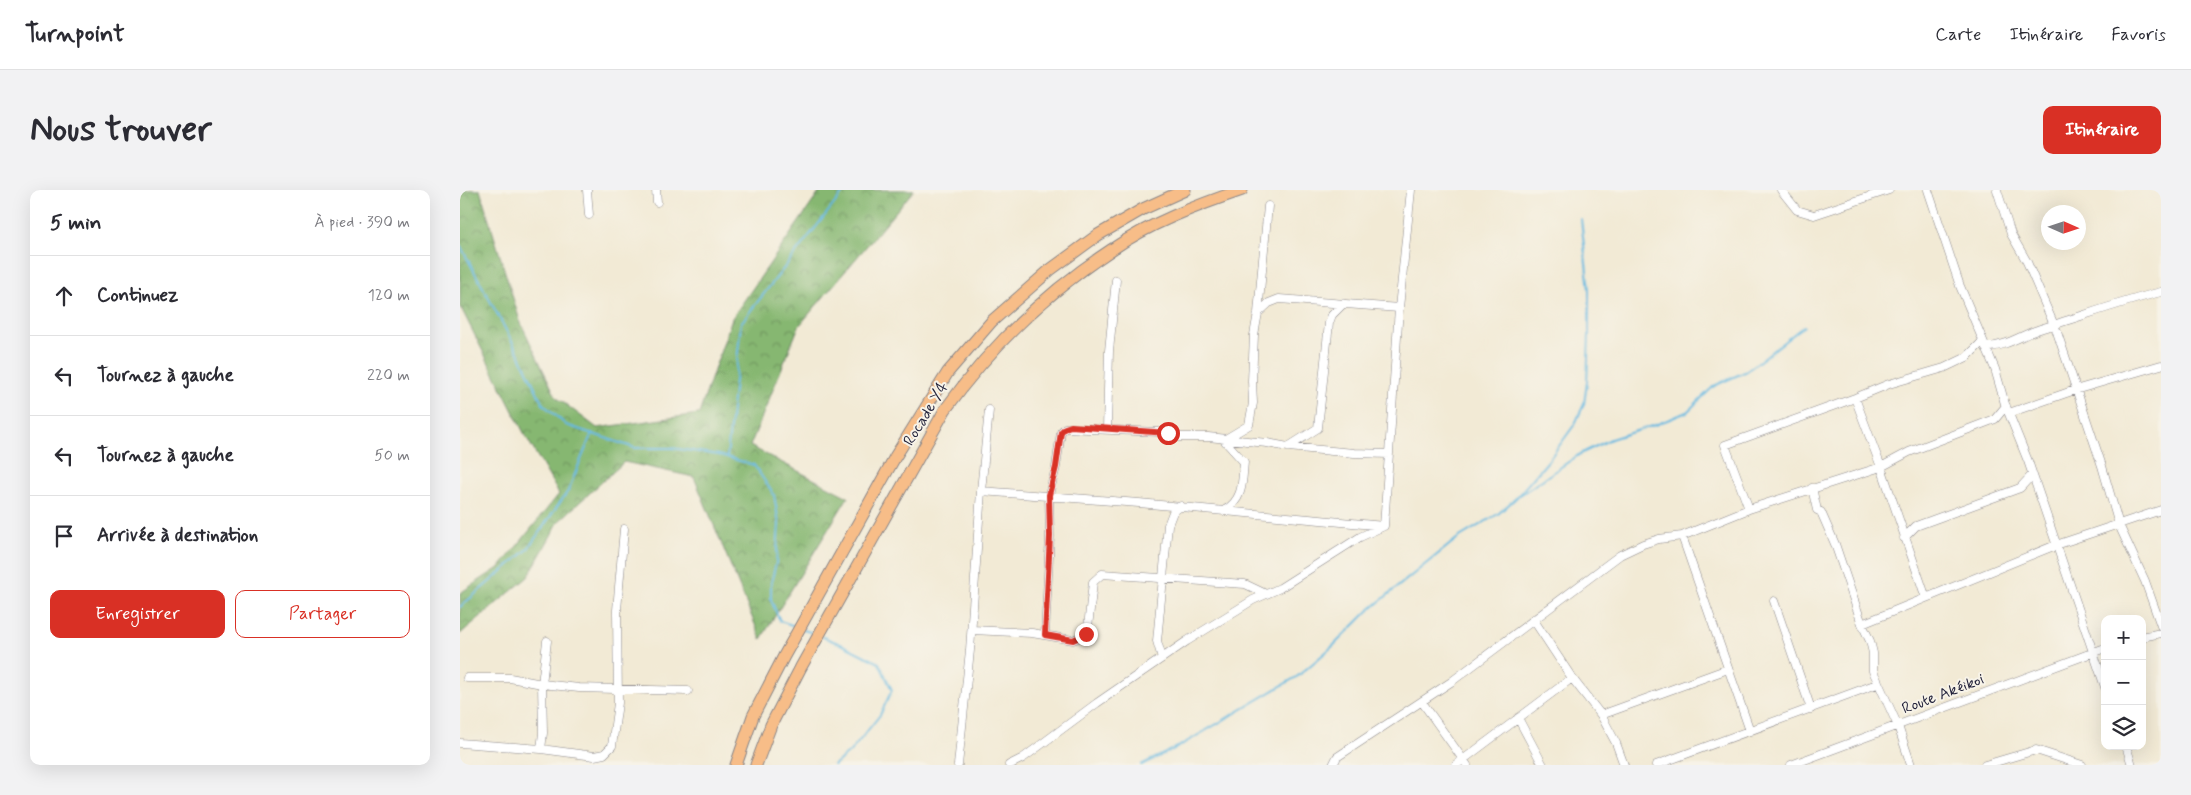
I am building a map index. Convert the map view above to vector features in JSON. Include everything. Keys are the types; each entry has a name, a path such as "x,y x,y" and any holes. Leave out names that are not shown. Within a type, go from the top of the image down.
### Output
{"highway":[{"name":"Rocade Y4","path":"736,765 753,716 784,656 924,407 948,372 992,321 1050,270 1098,235 1143,209 1186,190"},
{"name":"Rocade Y4","path":"756,765 771,725 801,667 945,410 963,385 1005,336 1060,287 1112,249 1197,206 1242,190"}],"street":[{"path":"587,190 588,215"},
{"path":"656,190 657,202"},
{"path":"1384,526 1399,308 1411,190"},
{"path":"1781,190 1797,210 1814,214 1889,190"},
{"path":"1928,190 1960,286 1995,369 2101,675"},
{"path":"1997,190 2011,234 2027,262 2053,327 2102,466 2119,525 2145,581 2161,632 2146,636"},
{"path":"1224,440 1249,425 1253,403 1254,335 1258,313 1268,206"},
{"path":"1107,429 1110,351 1116,280"},
{"path":"1748,509 1725,445 1889,384 1944,368 1967,357 1984,344 2000,346 2040,329 2053,327 2093,311 2161,292"},
{"path":"1258,313 1269,303 1279,299 1399,308"},
{"path":"1288,448 1318,428 1329,323 1332,315 1343,304"},
{"path":"1333,765 1337,757 1451,682 1620,555 1643,544 1682,536 1748,509 1881,467 1908,452 1995,419 2008,409 2161,365"},
{"path":"1855,398 1926,598"},
{"path":"958,765 972,630 981,491 990,410"},
{"path":"1045,635 1050,536 1049,495 1056,467 1061,432 1065,428 1160,432 1178,436 1267,443 1288,448 1389,454"},
{"path":"1224,440 1244,462 1240,494 1233,505 1225,510"},
{"path":"1904,538 1916,526 2020,488 2032,475"},
{"path":"1812,488 1816,510 1821,512 1835,544 1862,624 1870,641 1873,653 1873,671 1898,726 1911,765"},
{"path":"981,491 1181,506 1384,526"},
{"path":"1162,658 1157,641 1169,519 1173,512 1181,506"},
{"path":"1862,624 2056,545 2161,510"},
{"path":"1009,765 1022,758 1162,658 1253,600 1280,588 1360,537 1384,526"},
{"path":"460,743 540,749 594,756 604,754 612,746 618,688 616,610 624,529"},
{"path":"1682,536 1750,731"},
{"path":"972,630 1045,635 1073,640 1086,634 1093,582 1102,574 1245,584 1266,594"},
{"path":"1774,601 1811,709"},
{"path":"1534,619 1572,678 1601,715 1616,743 1624,765"},
{"path":"540,749 543,733 542,684 547,641"},
{"name":"Route Akéikoi","path":"1791,765 2101,649"},
{"path":"1601,715 1728,669"},
{"path":"467,678 510,678 542,684 688,691"},
{"path":"1456,765 1465,762 1518,718 1572,678"},
{"path":"1656,765 1878,684"},
{"path":"1422,702 1465,762"},
{"path":"1518,718 1543,765"},
{"path":"1985,765 2036,750 2082,765"},
{"path":"2127,750 2132,765"}],"green space":[{"path":"460,190 480,190 520,321 556,397 597,428 699,414 732,318 821,190 914,190 799,326 750,446 848,497 761,639 694,477 624,462 559,521 528,577 460,634 460,593 500,567 559,494 524,433 460,306"}],"waterway":[{"path":"727,457 741,323 845,190"},
{"path":"1141,765 1178,747 1298,676 1333,646 1368,611 1422,567 1458,538 1498,514 1516,498 1548,461 1575,424 1584,404 1587,382 1589,290 1581,219"},
{"path":"460,245 521,358 543,404 566,425 635,448 672,448 719,455 754,465 774,495 779,524 776,563 771,583 771,600 780,621 795,626"},
{"path":"1520,495 1580,454 1611,439 1655,425 1687,412 1714,386 1747,371 1804,326"},
{"path":"460,607 527,550 568,491 592,433"},
{"path":"804,630 816,634"},
{"path":"823,637 879,663 892,690 880,715 852,750 834,765"}],"route":[{"path":"1086,634 1073,640 1045,635 1050,536 1049,495 1056,467 1061,432 1071,426 1168,433"}]}
